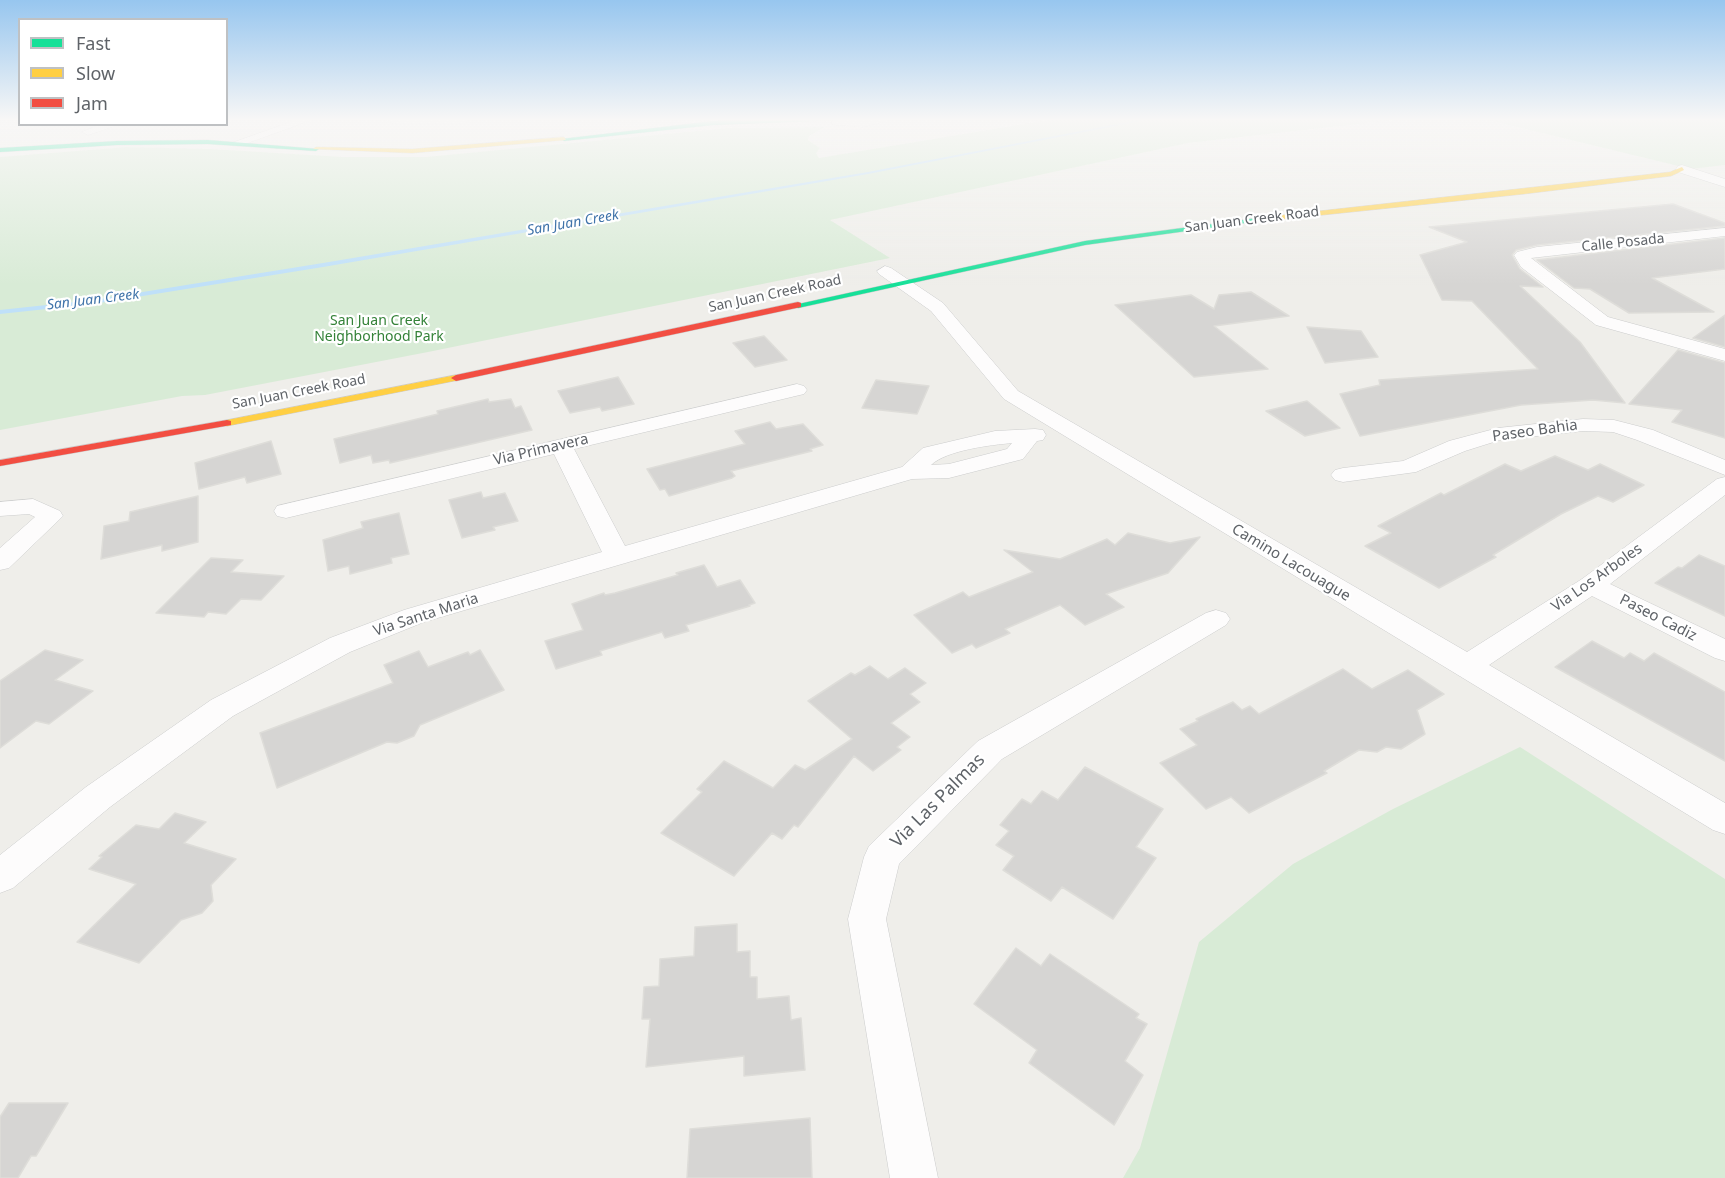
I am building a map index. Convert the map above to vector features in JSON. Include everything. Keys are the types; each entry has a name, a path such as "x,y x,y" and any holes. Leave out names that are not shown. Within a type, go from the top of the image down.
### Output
{"street":[{"name":"San Juan Creek Road","path":"0,463 150,439 337,404 1041,239 1138,223 1588,175"},
{"path":"1700,175 1725,183"},
{"name":"Calle Posada","path":"1725,232 1522,255 1527,264 1602,321 1725,355"},
{"name":"Camino Lacouague","path":"886,276 937,307 1011,395 1062,428 1725,820"},
{"name":"Via Primavera","path":"286,511 797,390"},
{"name":"Paseo Bahia","path":"1343,475 1408,467 1457,446 1498,434 1583,425 1614,426 1645,435 1725,468"},
{"name":"Via Santa Maria","path":"910,472 931,453 995,438 1029,437 1062,428"},
{"name":"Via Santa Maria","path":"0,877 98,797 222,708 340,645 414,616 910,472 949,471 1015,454 1029,437"},
{"path":"561,445 617,556"},
{"path":"963,446 980,463"},
{"name":"Via Los Arboles","path":"1465,667 1591,585 1725,484"},
{"path":"0,509 33,506 51,516 0,562"},
{"name":"Paseo Cadiz","path":"1591,585 1725,651"},
{"name":"Via Las Palmas","path":"914,1178 867,919 882,857 990,750 1216,619"}],"green space":[{"name":"San Juan Creek Neighborhood Park","path":"0,175 1039,175 830,220 890,258 428,352 205,395 182,396 0,430"},
{"path":"1520,747 1725,879 1725,1178 1123,1178 1140,1148 1199,942 1293,864 1393,809"}],"building":[{"path":"1673,204 1725,223 1725,226 1537,245 1516,250 1512,255 1520,269 1543,287 1520,286 1580,342 1625,403 1593,400 1521,405 1360,436 1340,394 1380,385 1379,380 1538,369 1472,301 1442,300 1420,255 1467,242 1429,227"},
{"path":"1725,238 1725,269 1652,278 1714,312 1629,313 1590,289 1574,288 1537,260"},
{"path":"1251,292 1289,316 1214,326 1268,369 1194,377 1115,305 1191,295 1214,309 1219,295"},
{"path":"1725,315 1725,347 1693,338"},
{"path":"1307,327 1361,331 1378,357 1325,363"},
{"path":"764,336 787,360 755,367 733,343"},
{"path":"1678,350 1725,363 1725,438 1672,422 1682,410 1629,404"},
{"path":"618,377 634,404 602,411 600,407 570,413 558,391"},
{"path":"876,380 929,386 917,414 862,408"},
{"path":"488,399 489,402 511,399 515,408 521,406 532,430 390,463 389,460 373,463 371,455 340,463 334,439 438,414 437,411"},
{"path":"1307,401 1340,428 1305,436 1266,411"},
{"path":"770,422 776,429 803,424 823,445 810,449 812,451 731,471 735,476 732,478 669,496 665,489 660,490 647,469 745,444 735,431"},
{"path":"271,441 281,474 247,483 245,477 199,489 195,463"},
{"path":"1555,456 1588,470 1600,464 1644,485 1613,502 1598,496 1561,514 1493,555 1496,557 1439,588 1365,546 1391,533 1378,526 1441,493 1444,495 1505,464 1521,471"},
{"path":"481,492 483,498 505,493 518,521 493,527 495,530 462,538 449,500"},
{"path":"198,496 198,542 162,551 162,545 101,559 104,526 129,521 130,512"},
{"path":"399,513 409,554 391,558 392,563 350,574 349,566 328,571 323,540 363,528 361,522"},
{"path":"1128,533 1170,543 1200,537 1168,573 1106,594 1124,607 1085,625 1060,605 1005,629 1010,633 976,648 972,644 952,653 914,615 963,592 969,597 1033,572 1004,550 1060,559 1107,539 1115,545"},
{"path":"1699,555 1725,566 1725,616 1655,583 1678,567 1682,568"},
{"path":"211,558 243,560 231,572 284,576 261,600 241,599 226,614 208,612 204,617 156,613"},
{"path":"704,565 717,587 740,580 755,603 686,625 689,631 665,638 662,632 600,651 602,655 556,669 545,641 583,630 572,604 604,593 605,595 615,593 678,575 676,573"},
{"path":"1592,641 1624,658 1630,653 1644,661 1654,653 1725,692 1725,761 1555,667"},
{"path":"45,650 83,660 55,680 93,691 49,724 36,721 0,748 0,681"},
{"path":"480,650 504,690 420,725 414,736 397,743 387,742 277,788 260,733 393,683 384,665 419,651 428,667 468,652 470,655"},
{"path":"870,666 888,679 905,668 926,683 910,694 920,702 891,723 910,737 897,747 901,750 873,771 854,756 798,827 794,825 782,839 772,833 734,876 661,833 702,792 697,789 724,761 773,788 795,765 805,770 852,739 808,701 851,673 855,675"},
{"path":"1343,669 1372,689 1408,670 1444,694 1417,710 1425,734 1401,749 1386,747 1377,752 1359,750 1324,771 1327,773 1249,813 1231,797 1206,809 1160,763 1197,745 1180,729 1198,721 1196,719 1233,702 1242,710 1250,706 1259,714"},
{"path":"1085,767 1163,809 1136,847 1156,858 1113,919 1062,887 1051,901 1003,870 1014,856 996,845 1009,831 1000,825 1022,799 1031,804 1042,791 1058,800"},
{"path":"175,813 206,822 184,843 236,859 211,885 213,901 202,913 181,920 139,963 77,942 136,884 89,869 102,857 99,856 136,825 159,829"},
{"path":"737,924 737,952 750,951 750,977 757,977 757,999 789,996 791,1020 801,1018 805,1070 744,1076 744,1056 646,1067 650,1019 642,1019 644,987 659,986 660,959 694,956 695,927"},
{"path":"1016,948 1041,966 1050,954 1139,1014 1136,1018 1147,1024 1125,1061 1143,1075 1114,1125 1029,1063 1037,1050 974,1004"},
{"path":"9,1103 68,1103 36,1156 31,1156 18,1178 0,1178 0,1117"},
{"path":"810,1118 812,1178 687,1178 690,1129"}],"waterway":[{"name":"San Juan Creek","path":"0,312 93,302 856,175"}],"traffic: fast":[{"path":"798,305 1085,243 1265,219"}],"traffic: slow":[{"path":"1265,219 1663,175"},
{"path":"227,423 456,378"}],"traffic: jam":[{"path":"456,378 798,305"},
{"path":"0,463 227,423"}]}
